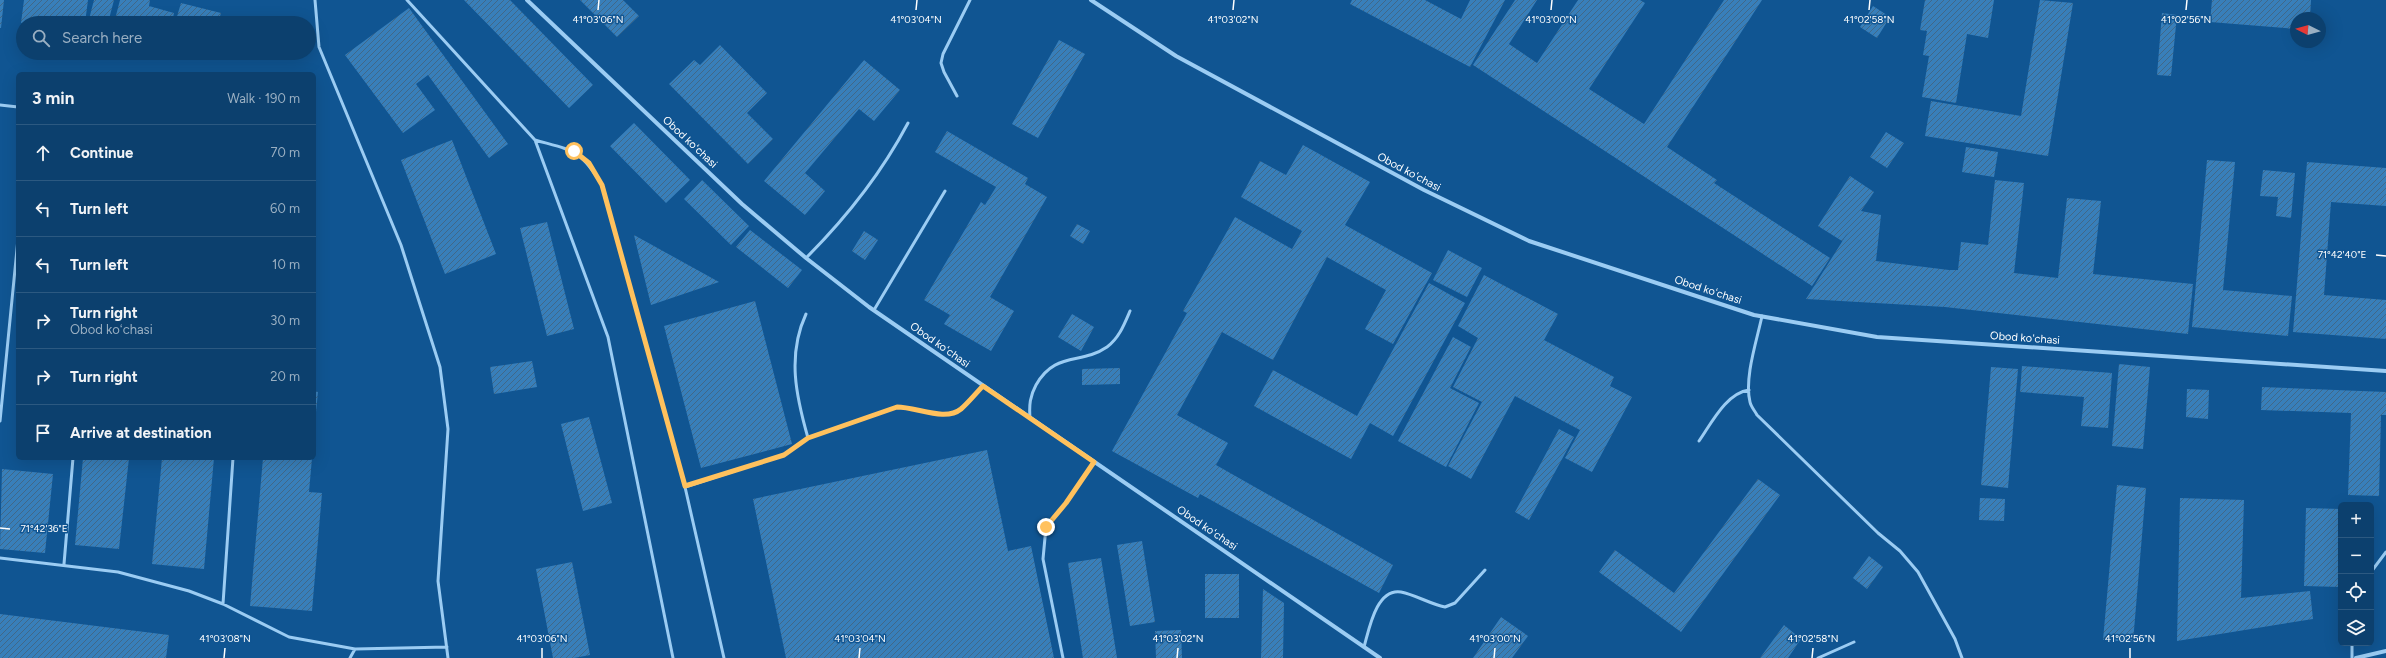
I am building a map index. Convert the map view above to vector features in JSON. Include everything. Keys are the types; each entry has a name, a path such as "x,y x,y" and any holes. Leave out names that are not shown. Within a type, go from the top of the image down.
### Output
{"street":[{"name":"Obod koʻchasi","path":"527,0 742,204 806,258 874,310 983,386 1380,658"},
{"name":"Obod koʻchasi","path":"1091,0 1176,56 1424,190 1529,241 1762,316 1877,337 2386,371"},
{"path":"2356,658 2386,651"}],"lane":[{"path":"315,0 319,47 401,245 440,367 448,429 438,581 448,658"},
{"path":"407,0 535,140 608,337 673,658"},
{"path":"957,96 941,63 943,54 970,0"},
{"path":"0,106 16,107"},
{"path":"806,258 870,185 892,153 908,123"},
{"path":"535,140 574,151 589,163 602,185 685,486 724,658"},
{"path":"874,310 945,191"},
{"path":"0,421 16,259"},
{"path":"1030,418 1029,407 1032,393 1040,377 1054,364 1106,348 1118,337 1130,311"},
{"path":"806,314 799,330 794,361 799,407 808,438"},
{"path":"1762,316 1752,363 1749,390 1750,403 1757,416 1878,533 1900,551 1918,572 1955,639 1962,658"},
{"path":"685,486 784,455 808,438 897,407 910,407 951,415 961,409 983,386"},
{"path":"1699,441 1728,402 1738,394 1749,390"},
{"path":"64,564 73,460"},
{"path":"223,604 233,460"},
{"path":"1064,658 1044,559 1046,527 1066,503 1094,462"},
{"path":"2374,568 2386,552"},
{"path":"0,558 64,564 118,572 189,591 223,604 289,637 355,649 447,648"},
{"path":"1364,647 1377,606 1385,597 1400,592 1445,607 1455,603 1486,570"},
{"path":"1818,658 1854,642"},
{"path":"2352,646 2352,658"},
{"path":"350,658 355,649"}],"building":[{"path":"0,0 4,0 1,28 0,28"},
{"path":"24,0 88,0 86,16 22,16"},
{"path":"94,0 114,0 110,16 90,16"},
{"path":"120,0 150,0 149,6 174,13 173,16 116,16"},
{"path":"464,0 510,0 593,85 569,108"},
{"path":"580,0 623,0 639,16 617,37"},
{"path":"1352,0 1425,0 1461,19 1470,0 1505,0 1470,67 1350,4"},
{"path":"1515,0 1537,0 1509,44 1537,63 1578,0 1640,0 1645,3 1589,89 1644,124 1724,0 1762,0 1667,147 1717,180 1714,183 1830,258 1812,286 1473,65"},
{"path":"1925,0 1994,0 1988,38 1967,34 1956,103 1922,97 1929,56 1923,55 1927,31 1920,30"},
{"path":"2040,0 2073,3 2048,156 1925,136 1931,101 2021,116"},
{"path":"2212,0 2311,0 2310,12 2290,12 2290,29 2210,22"},
{"path":"181,3 221,13 220,16 177,16"},
{"path":"1873,6 1890,17 1877,38 1860,27"},
{"path":"409,8 508,144 489,158 428,75 416,84 435,110 403,133 345,55"},
{"path":"2162,13 2177,15 2171,76 2157,75"},
{"path":"1059,40 1085,54 1038,138 1012,124"},
{"path":"720,45 767,93 747,113 773,139 748,164 669,84 694,60 700,65"},
{"path":"864,60 900,90 874,121 859,109 805,173 825,191 805,215 764,181"},
{"path":"634,123 690,180 666,203 610,146"},
{"path":"947,131 1028,178 1025,184 1047,197 990,297 1014,311 991,351 944,324 950,315 924,300 981,202 985,205 996,187 935,152"},
{"path":"1886,132 1904,143 1887,168 1870,157"},
{"path":"452,140 496,254 445,274 401,160"},
{"path":"1303,145 1370,182 1345,225 1432,273 1393,344 1365,329 1386,290 1327,257 1273,360 1222,332 1177,415 1228,443 1216,465 1393,565 1379,593 1200,494 1198,498 1112,451 1187,313 1183,311 1235,217 1292,249 1302,231 1241,197 1260,161 1286,175"},
{"path":"1966,147 1998,152 1994,177 1962,172"},
{"path":"2207,160 2235,162 2223,290 2292,296 2288,336 2192,327"},
{"path":"2307,162 2386,168 2386,206 2331,202 2324,295 2386,300 2386,339 2293,332"},
{"path":"2263,170 2295,173 2291,218 2276,216 2278,197 2260,196"},
{"path":"1850,176 1874,192 1861,211 1881,215 1876,261 1949,270 1958,270 1961,242 1988,245 1995,180 2024,183 2014,273 2058,278 2067,198 2101,201 2093,274 2193,284 2188,334 1945,307 1806,299 1850,229 1842,241 1818,226"},
{"path":"702,180 749,226 731,245 684,199"},
{"path":"547,222 574,329 547,336 520,228"},
{"path":"1077,224 1090,231 1083,244 1070,236"},
{"path":"750,230 802,270 788,288 736,247"},
{"path":"864,231 878,240 865,260 852,251"},
{"path":"634,235 719,282 651,305"},
{"path":"1448,250 1482,268 1467,297 1433,280"},
{"path":"1484,275 1558,314 1544,340 1614,377 1610,386 1632,397 1592,472 1565,458 1580,430 1515,396 1471,479 1448,466 1482,402 1453,387 1478,338 1458,326"},
{"path":"1429,283 1465,303 1393,436 1370,423 1351,459 1254,406 1273,370 1357,416"},
{"path":"755,301 792,444 701,468 664,326"},
{"path":"1072,314 1094,327 1081,351 1058,337"},
{"path":"1453,337 1471,347 1450,388 1479,403 1446,467 1398,441"},
{"path":"532,361 537,387 494,394 490,367"},
{"path":"2119,364 2150,367 2143,449 2112,446"},
{"path":"2022,366 2112,373 2108,428 2081,426 2084,397 2020,392"},
{"path":"1991,367 2018,369 2008,488 1981,485"},
{"path":"1120,368 1120,384 1082,385 1082,369"},
{"path":"2262,387 2386,392 2386,415 2381,415 2379,496 2348,495 2351,413 2261,410"},
{"path":"2187,389 2209,390 2208,419 2186,417"},
{"path":"316,392 318,392 316,412"},
{"path":"589,417 612,503 583,511 561,424"},
{"path":"1559,429 1574,437 1529,520 1515,512"},
{"path":"987,450 1008,551 1031,546 1054,658 786,658 753,499"},
{"path":"83,460 129,460 119,549 75,545"},
{"path":"162,460 214,460 204,569 152,564"},
{"path":"263,460 312,460 309,492 322,493 312,611 250,606"},
{"path":"2,469 53,474 45,553 0,549"},
{"path":"1758,479 1780,495 1681,632 1599,572 1615,550 1674,593"},
{"path":"2117,485 2146,488 2133,642 2103,640"},
{"path":"1980,498 2005,499 2004,521 1979,520"},
{"path":"2180,498 2244,500 2241,598 2310,591 2313,619 2177,641"},
{"path":"2306,508 2338,509 2338,587 2304,586"},
{"path":"1142,541 1155,622 1130,626 1117,545"},
{"path":"1869,556 1883,567 1867,589 1853,578"},
{"path":"1101,558 1117,658 1083,658 1068,563"},
{"path":"572,562 590,655 574,658 553,658 536,569"},
{"path":"1205,574 1239,574 1239,618 1205,618"},
{"path":"1263,589 1284,603 1283,658 1261,658"},
{"path":"0,614 169,635 166,658 0,658"},
{"path":"1501,617 1528,636 1512,658 1473,658"},
{"path":"1784,625 1801,639 1788,658 1760,658"},
{"path":"1181,630 1182,658 1156,658 1155,631"}],"route":[{"path":"574,151 589,163 602,185 685,486 784,455 808,438 897,407 910,407 951,415 961,409 983,386 1094,462 1066,503 1046,527"}]}
